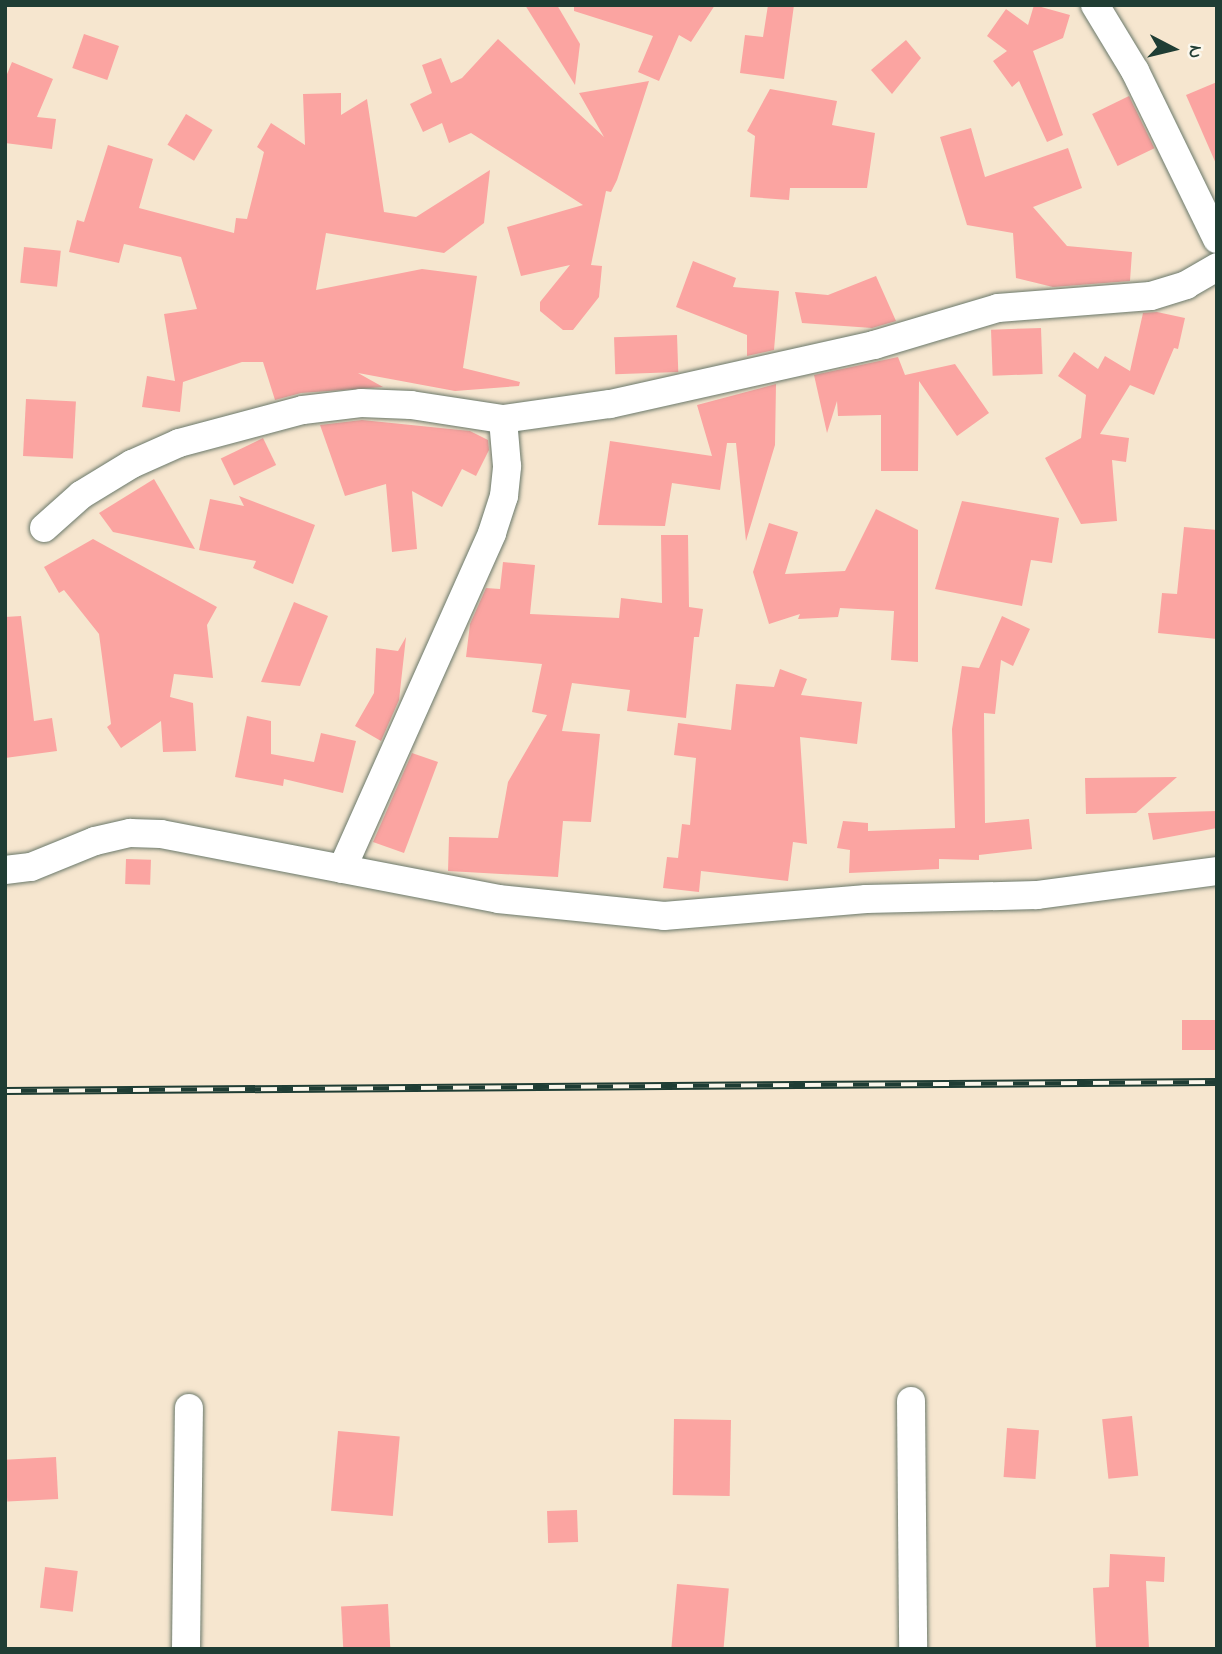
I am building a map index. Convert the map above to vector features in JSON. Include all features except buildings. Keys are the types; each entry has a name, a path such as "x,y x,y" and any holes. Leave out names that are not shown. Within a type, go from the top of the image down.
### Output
{"street":[{"path":"1096,5 1135,71 1217,239"},
{"path":"44,528 81,495 132,464 179,443 303,410 361,403 411,405 503,419 610,404 874,345 998,308 1151,296 1186,285 1217,267"},
{"path":"342,869 492,533 504,496 507,466 503,419"},
{"path":"5,870 30,867 95,841 130,833 161,834 498,899 664,916 866,899 1037,895 1217,871"},
{"path":"912,1401 913,1649"},
{"path":"186,1649 189,1408"}],"railway":[{"path":"5,1091 1217,1082"}]}
